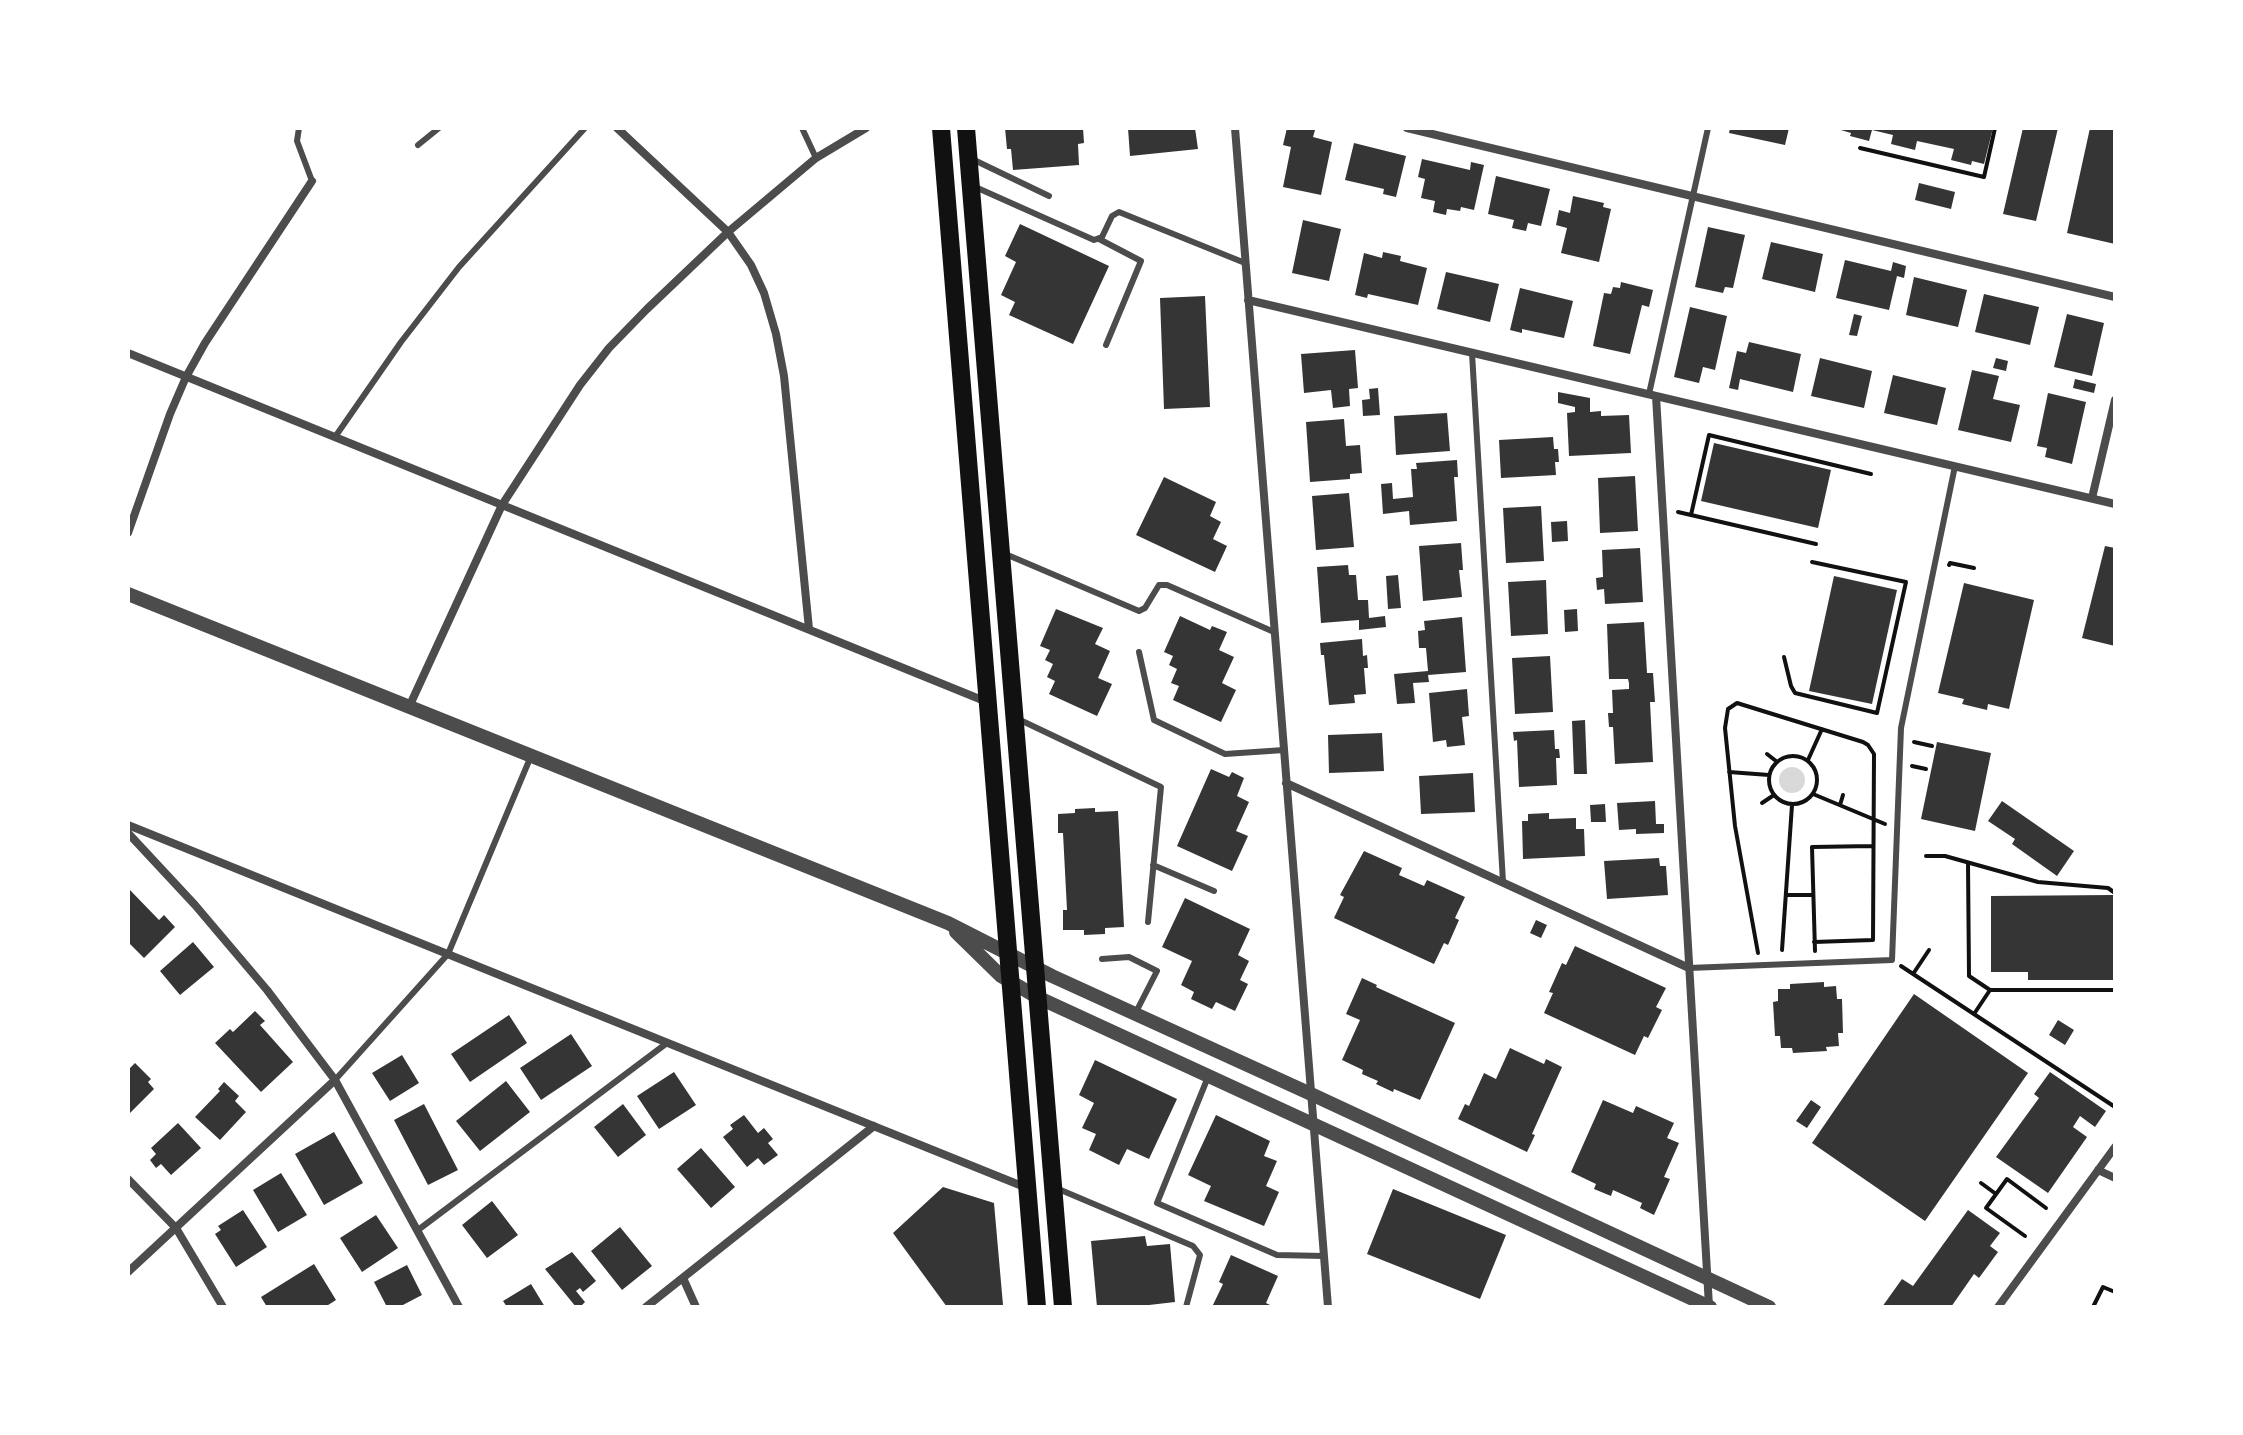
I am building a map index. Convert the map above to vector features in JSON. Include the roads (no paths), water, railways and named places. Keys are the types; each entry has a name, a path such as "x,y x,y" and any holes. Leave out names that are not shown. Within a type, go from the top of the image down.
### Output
{"main road":[{"path":"941,128 1037,1307"},
{"path":"966,128 1063,1307"}],"street":[{"path":"617,128 728,232 751,265 764,293 784,376 809,629"},
{"path":"409,707 502,505 580,385 609,348 728,232 816,158 866,128"},
{"path":"1235,128 1328,1307"},
{"path":"1407,128 2115,297"},
{"path":"128,533 186,377 205,343 312,181"},
{"path":"1248,300 2115,504"},
{"path":"128,353 988,702"},
{"path":"948,923 1011,983 1037,997 1709,1307 1653,395"},
{"path":"2092,498 2115,400"},
{"path":"128,594 948,923 1135,1014 1769,1307"},
{"path":"1286,783 1689,968"},
{"path":"128,825 1028,1188"},
{"path":"128,833 195,905 267,990 335,1080 459,1307"},
{"path":"128,1272 335,1080"},
{"path":"646,1307 874,1126"},
{"path":"1998,1307 2115,1147"},
{"path":"2098,1170 2115,1178"},
{"path":"128,1179 176,1228 223,1307"},
{"path":"683,1278 696,1307"}],"lane":[{"path":"299,128 297,141 312,181"},
{"path":"418,145 439,128"},
{"path":"335,437 401,342 459,267 585,128"},
{"path":"802,128 816,158"},
{"path":"1653,395 1708,128"},
{"path":"969,157 1049,196"},
{"path":"971,185 1090,239 1099,239 1141,261 1106,345"},
{"path":"1099,239 1112,216 1119,212 1245,263"},
{"path":"1472,353 1503,882"},
{"path":"1689,968 1892,960 1899,751 1903,716 1955,466"},
{"path":"1001,552 1139,611 1145,608 1156,587 1167,585 1274,632"},
{"path":"1139,652 1154,720 1225,754 1284,750"},
{"path":"1015,717 1161,787 1148,922"},
{"path":"335,1080 448,954 531,756"},
{"path":"1153,865 1214,891"},
{"path":"1102,959 1129,957 1157,971 1135,1014"},
{"path":"418,1230 667,1043"},
{"path":"1208,1075 1157,1203 1277,1255 1324,1256"},
{"path":"1053,1186 1193,1246 1200,1255 1186,1307"}]}
